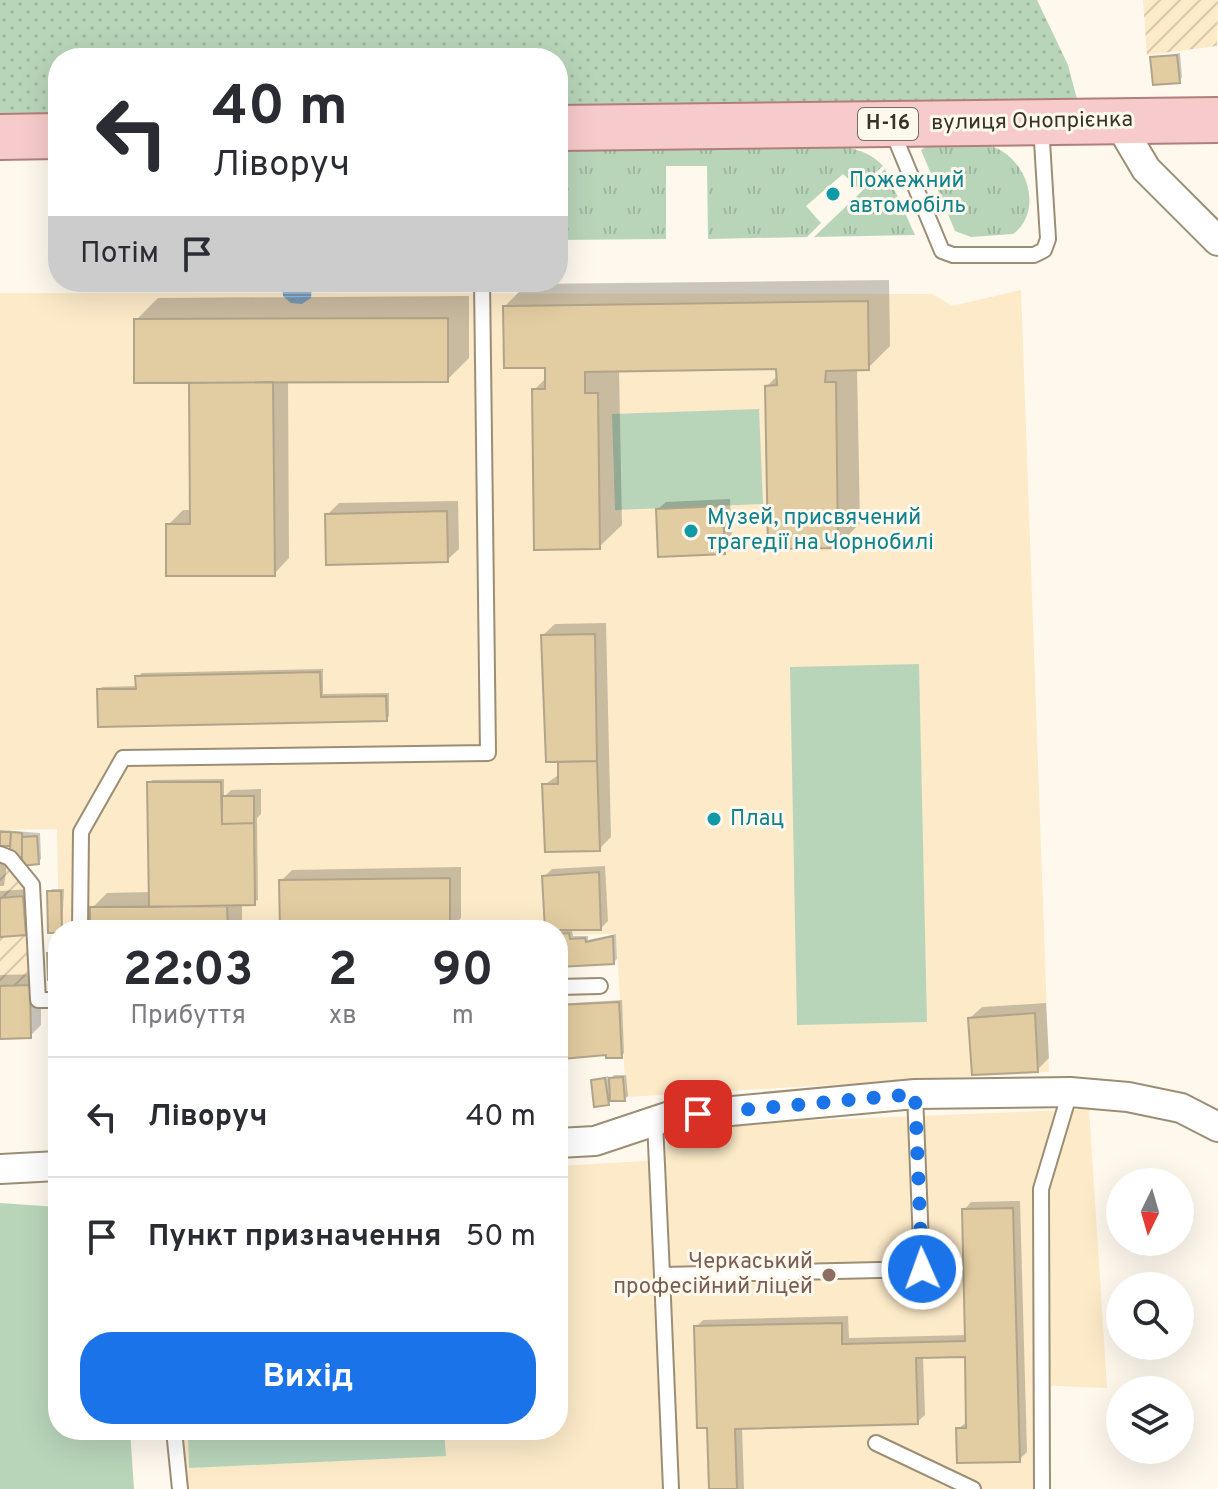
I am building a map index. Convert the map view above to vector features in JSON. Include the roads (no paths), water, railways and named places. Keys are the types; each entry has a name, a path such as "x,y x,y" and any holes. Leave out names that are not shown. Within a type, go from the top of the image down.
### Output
{"main road":[{"name":"вулиця Онопрієнка","path":"568,128 1218,120"},
{"path":"0,137 48,136"}],"street":[{"path":"1117,120 1146,169 1218,241"},
{"path":"568,1142 595,1141 655,1121 915,1094 1070,1092 1128,1097 1181,1108 1218,1127"},
{"path":"0,1169 48,1167"}],"lane":[{"path":"889,124 942,251 953,255 1034,255 1044,250 1048,239 1041,121"},
{"path":"80,920 81,832 123,758 488,753 482,292"},
{"path":"0,854 10,858 32,885 38,1000 48,1000"},
{"path":"568,987 600,986"},
{"path":"1042,1489 1041,1189 1070,1092"},
{"path":"662,1275 922,1269 915,1094"},
{"path":"655,1121 671,1489"},
{"path":"175,1440 180,1489"},
{"path":"876,1443 973,1489"}],"water":[{"path":"283,292 311,292 311,298 302,304 291,303"}],"place":[{"name":"Пожежний автомобіль","path":"833,194"},
{"name":"Музей, присвячений трагедії на Чорнобилі","path":"691,531"},
{"name":"Плац","path":"714,819"},
{"name":"Черкаський професійний ліцей","path":"829,1275"}]}
